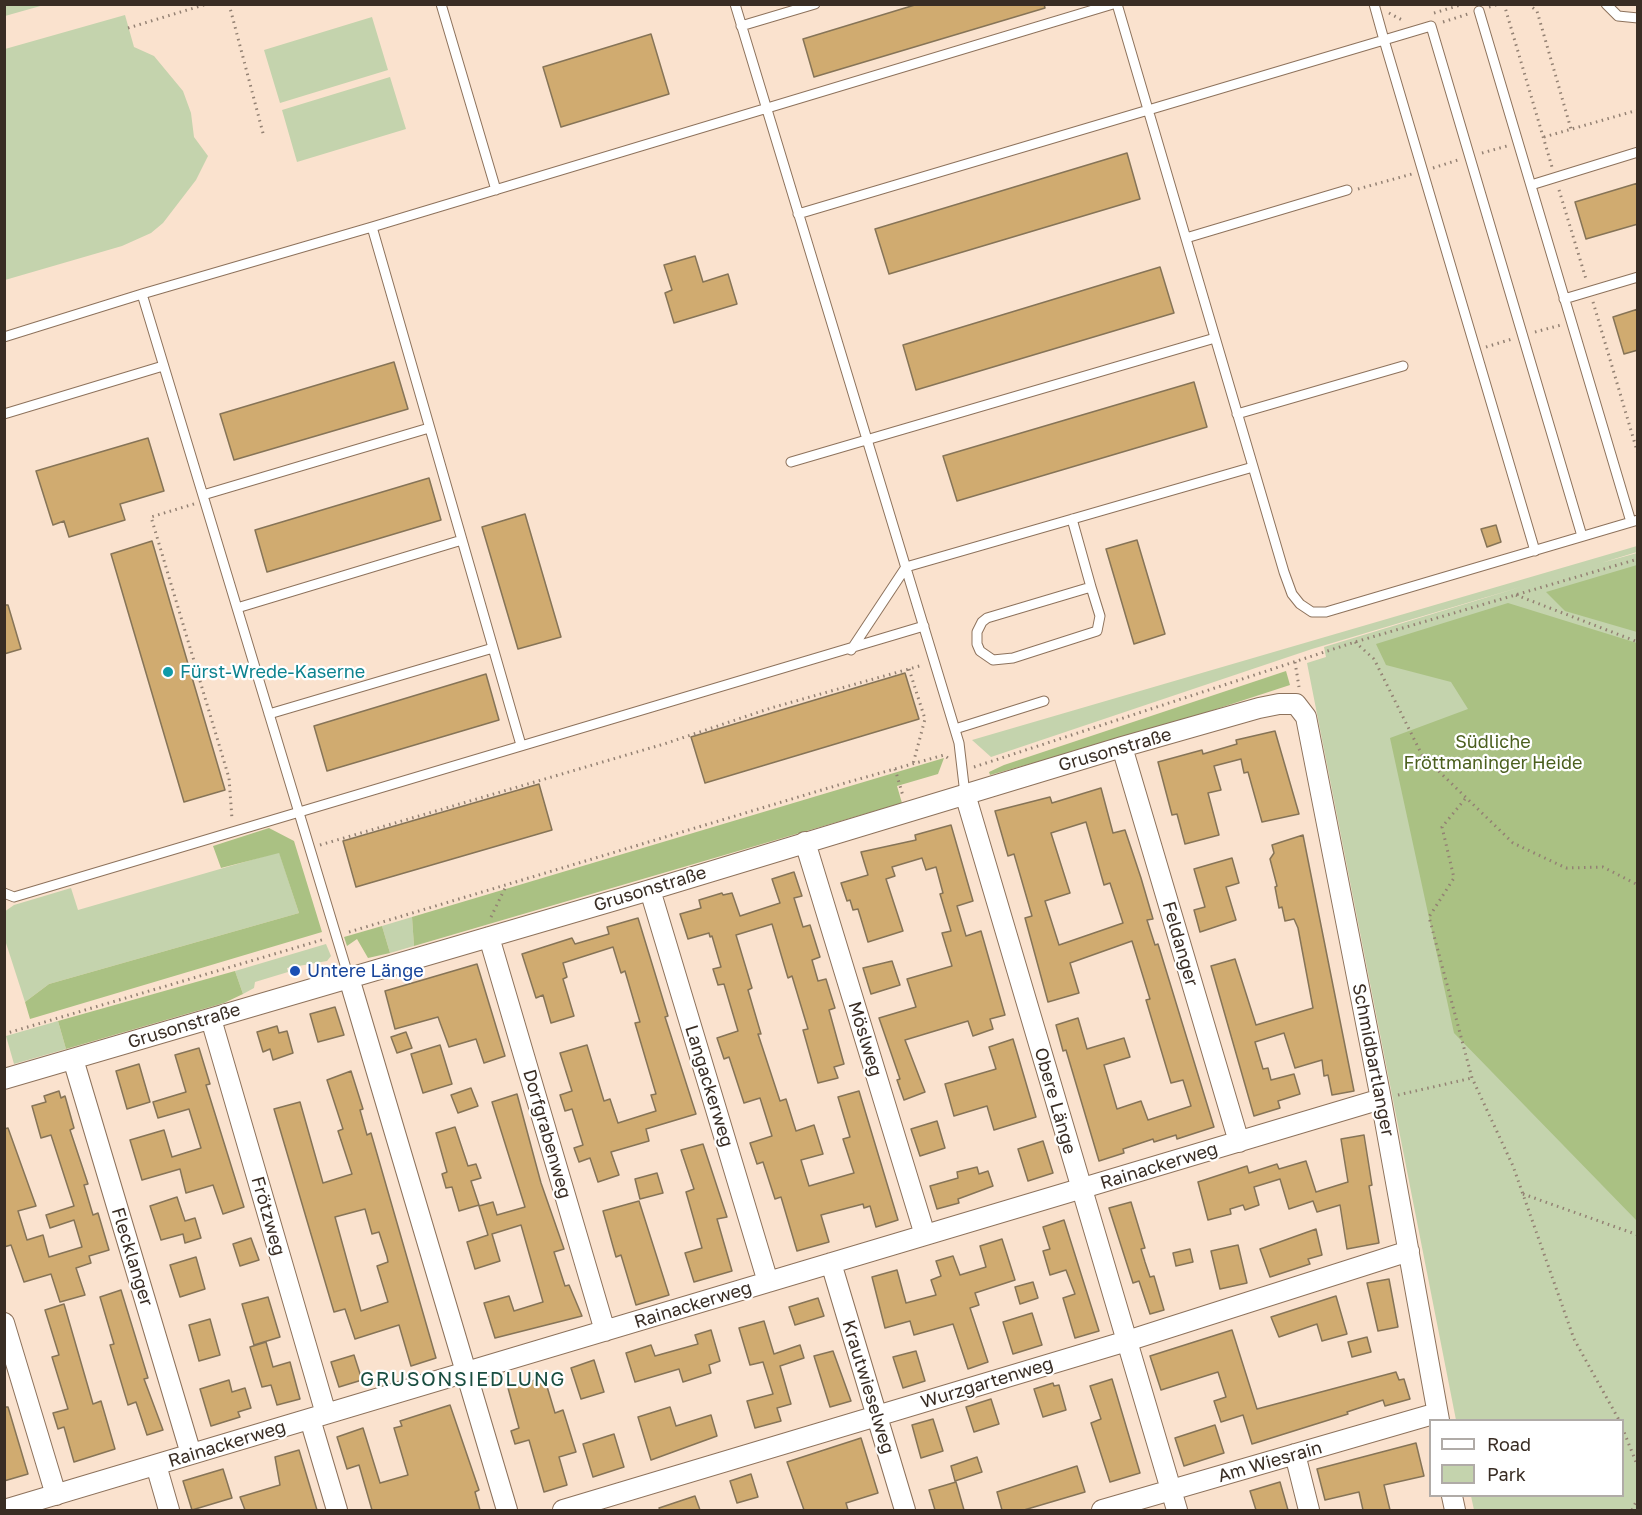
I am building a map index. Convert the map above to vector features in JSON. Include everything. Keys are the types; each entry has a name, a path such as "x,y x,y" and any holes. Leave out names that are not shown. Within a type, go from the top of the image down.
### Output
{"street":[{"name":"Grusonstraße","path":"4,1079 650,890 1122,747 1259,708 1279,704 1296,704"},
{"name":"Schmidbartlanger","path":"1296,704 1306,717 1381,1099 1438,1417"},
{"name":"Feldanger","path":"1122,747 1239,1142"},
{"name":"Obere Länge","path":"965,794 1177,1510"},
{"name":"Möslweg","path":"805,842 925,1235"},
{"name":"Langackerweg","path":"650,890 768,1282"},
{"name":"Dorfgrabenweg","path":"489,937 605,1331"},
{"path":"349,978 507,1510"},
{"name":"Frötzweg","path":"211,1018 318,1416 337,1510"},
{"name":"Flecklanger","path":"73,1059 191,1454"},
{"name":"Rainackerweg","path":"4,1510 1381,1099"},
{"name":"Wurzgartenweg","path":"563,1510 1127,1341 1409,1251"},
{"name":"Krautwieselweg","path":"831,1263 905,1510"},
{"path":"4,1323 56,1495"},
{"name":"Am Wiesrain","path":"1102,1510 1295,1454 1429,1419"},
{"path":"1295,1454 1309,1510"},
{"path":"156,1465 169,1510"}],"lane":[{"path":"441,4 496,190"},
{"path":"735,4 955,729 965,794"},
{"path":"741,26 815,4"},
{"path":"4,337 1115,4 1292,594 1300,604 1312,612 1326,612 1634,521 1564,299 1479,11"},
{"path":"1374,4 1535,551"},
{"path":"1606,4 1618,16 1638,18"},
{"path":"798,214 1431,26 1582,536"},
{"path":"1531,185 1638,152"},
{"path":"1186,237 1347,190"},
{"path":"372,227 521,744"},
{"path":"1564,299 1638,277"},
{"path":"142,294 349,978"},
{"path":"791,462 1215,338"},
{"path":"4,414 163,366"},
{"path":"1237,414 1403,366"},
{"path":"204,498 429,428"},
{"path":"851,650 906,567 1253,467"},
{"path":"1072,519 1100,616 1097,631 1014,658 999,660 986,657 977,644 979,627 987,618 1091,587"},
{"path":"237,608 462,540"},
{"path":"4,893 14,897 298,810 851,650 924,626"},
{"path":"269,714 493,648"},
{"path":"955,729 1044,701"}],"path":[{"path":"128,28 207,4"},
{"path":"229,4 264,137"},
{"path":"1431,26 1499,4"},
{"path":"1504,4 1638,454"},
{"path":"1528,4 1537,11 1571,129"},
{"path":"1544,137 1638,110"},
{"path":"204,498 151,517 229,778 233,830"},
{"path":"4,1034 944,755 962,770 1356,642 1638,559"},
{"path":"1516,595 1638,642"},
{"path":"1356,642 1374,659 1422,755 1513,843 1566,868 1603,867 1638,885"},
{"path":"310,848 935,661"},
{"path":"909,669 925,719 913,764"},
{"path":"895,769 907,812"},
{"path":"1465,799 1442,827 1454,878 1429,917 1472,1078 1513,1166 1574,1339 1618,1419"},
{"path":"489,937 487,927 506,886"},
{"path":"1381,1099 1472,1078"},
{"path":"1523,1194 1638,1235"},
{"path":"1624,1430 1638,1467"},
{"path":"1632,1510 1638,1498"}],"green space":[{"path":"5,4 44,4 44,5 5,16"},
{"path":"125,15 134,47 154,56 183,91 191,113 194,137 208,156 196,180 163,223 151,233 122,246 5,280 5,49"},
{"path":"372,17 388,70 280,103 264,50"},
{"path":"390,77 406,129 297,162 282,110"},
{"name":"Südliche Fröttmaninger Heide","path":"1637,546 1637,552 1601,563 1637,553 1637,1510 1474,1510 1471,1497 1624,1497 1624,1419 1456,1419 1307,663 1326,657 1324,647 1524,586 1312,649 991,757 972,740"},
{"path":"1637,565 1637,632 1565,611 1546,592"},
{"path":"1508,603 1637,643 1637,1221 1454,1033 1390,738 1468,709 1451,682 1386,665 1376,644"},
{"path":"1286,671 1290,685 1149,731 990,775 989,772 1004,765"},
{"path":"944,758 938,774 897,786 902,803 414,946 412,917"},
{"path":"269,828 294,841 322,932 30,1019 25,1002 49,984 299,913 279,853 221,868 213,846"},
{"path":"279,852 299,913 49,984 25,1002 5,940 4,912 14,905 71,888 78,910"},
{"path":"412,917 414,946 390,953 382,926"},
{"path":"382,926 390,953 368,958 357,939 347,946 344,937"},
{"path":"326,944 331,956 327,961 287,968 288,972 255,982 254,988 243,994 235,971"},
{"path":"235,971 243,994 224,1003 66,1049 58,1021"},
{"path":"58,1021 66,1049 14,1064 6,1036"}],"building":[{"path":"918,4 1044,4 1045,8 814,77 803,39"},
{"path":"651,34 669,94 561,127 543,67"},
{"path":"1127,153 1140,199 889,274 875,229"},
{"path":"1638,183 1638,224 1586,239 1575,202"},
{"path":"695,256 703,282 728,274 737,304 674,323 665,293 672,290 664,265"},
{"path":"1160,267 1174,313 916,390 903,345"},
{"path":"1638,309 1638,350 1624,354 1613,317"},
{"path":"394,362 408,409 234,460 220,414"},
{"path":"1194,382 1207,427 957,501 943,456"},
{"path":"148,438 164,491 120,504 125,520 69,537 64,521 53,525 36,471"},
{"path":"429,478 441,520 267,572 255,530"},
{"path":"525,514 561,637 518,649 482,527"},
{"path":"1496,525 1501,542 1487,547 1481,529"},
{"path":"1137,540 1165,634 1134,644 1106,549"},
{"name":"Fürst-Wrede-Kaserne","path":"152,541 225,790 184,802 111,554"},
{"path":"4,605 8,605 21,649 4,654"},
{"path":"905,673 919,719 705,783 691,737"},
{"path":"486,674 499,720 327,771 314,726"},
{"path":"1275,731 1299,814 1262,822 1248,772 1244,773 1241,759 1214,766 1221,790 1208,793 1219,835 1185,844 1177,814 1172,815 1158,762 1202,750 1203,754 1237,744 1236,740"},
{"path":"539,784 552,830 356,887 343,841"},
{"path":"1101,788 1113,833 1125,830 1153,919 1147,920 1155,945 1158,944 1214,1127 1177,1139 1176,1135 1154,1142 1153,1139 1123,1149 1124,1153 1099,1161 1066,1050 1063,1051 1056,1025 1078,1018 1087,1049 1124,1038 1130,1057 1104,1065 1117,1109 1141,1101 1148,1120 1191,1106 1183,1080 1171,1083 1146,1000 1150,999 1132,941 1070,963 1079,993 1048,1002 1025,918 1032,916 1014,854 1008,856 995,811 1050,797 1052,803","holes":["1086,822 1104,885 1110,883 1123,923 1059,945 1045,901 1070,893 1051,833"]},
{"path":"951,825 973,901 957,906 966,936 981,931 1005,1015 990,1019 993,1029 973,1036 968,1021 905,1040 925,1092 904,1100 897,1080 900,1079 879,1018 916,1007 907,979 952,966 942,933 951,931 940,894 943,893 936,867 926,870 922,858 892,867 895,876 886,879 903,931 868,942 858,909 853,910 850,900 847,901 841,883 868,875 861,852 916,840 915,835"},
{"path":"1303,835 1354,1091 1332,1095 1328,1075 1324,1076 1322,1060 1295,1068 1284,1033 1255,1042 1263,1069 1268,1068 1271,1080 1294,1074 1300,1094 1278,1101 1280,1108 1254,1116 1211,966 1235,959 1256,1025 1313,1008 1298,928 1294,919 1285,921 1282,907 1279,908 1275,887 1277,886 1270,859 1274,853 1272,845"},
{"path":"1232,858 1239,883 1226,887 1236,920 1200,932 1194,910 1205,907 1194,869"},
{"path":"794,872 802,896 794,898 803,927 810,925 820,957 812,960 818,981 826,979 835,1008 829,1010 844,1064 834,1067 838,1078 818,1083 803,1030 808,1029 792,976 788,978 772,924 736,935 752,988 748,990 761,1034 758,1034 780,1101 786,1099 796,1131 814,1125 823,1154 801,1160 809,1186 854,1173 843,1139 850,1137 838,1097 859,1091 898,1220 876,1227 870,1206 864,1208 863,1204 821,1215 829,1242 797,1251 781,1197 775,1199 763,1162 757,1164 750,1143 772,1136 760,1098 744,1103 729,1057 724,1059 717,1038 738,1031 724,984 718,985 713,969 721,967 712,936 710,937 709,933 688,939 680,914 701,908 699,900 722,893 723,895 732,893 740,916 780,903 772,879"},
{"path":"638,918 668,1016 665,1017 696,1114 646,1129 649,1141 611,1152 619,1175 598,1182 590,1158 579,1162 574,1148 583,1145 572,1109 565,1111 560,1095 572,1091 560,1053 587,1045 604,1101 610,1099 618,1123 656,1111 651,1095 656,1094 635,1023 640,1022 625,971 621,973 613,947 563,963 567,977 563,979 574,1016 551,1023 543,995 536,998 522,954 572,938 575,944 609,934 607,927"},
{"path":"892,961 900,985 871,994 863,968"},
{"path":"477,964 505,1056 484,1063 476,1039 449,1047 438,1017 395,1029 385,991"},
{"path":"335,1007 344,1035 318,1042 310,1014"},
{"path":"277,1026 279,1033 287,1031 293,1053 273,1060 270,1049 263,1052 257,1032"},
{"path":"406,1032 412,1048 397,1053 391,1037"},
{"path":"1013,1039 1036,1117 994,1130 987,1106 954,1116 945,1084 996,1069 989,1047"},
{"path":"440,1045 452,1084 423,1093 411,1054"},
{"path":"199,1048 210,1084 206,1085 244,1207 223,1214 213,1185 186,1193 180,1169 142,1180 130,1140 164,1130 172,1157 201,1148 189,1109 158,1118 153,1102 186,1092 175,1055"},
{"path":"139,1064 150,1102 127,1109 116,1071"},
{"path":"351,1071 363,1109 360,1110 367,1135 371,1133 436,1358 411,1366 399,1325 355,1339 345,1309 334,1312 274,1109 300,1102 323,1183 352,1174 338,1131 343,1129 327,1080","holes":["365,1209 372,1234 379,1232 387,1257 388,1262 377,1266 388,1302 361,1311 335,1217"]},
{"path":"471,1088 478,1106 458,1113 451,1095"},
{"path":"59,1091 61,1098 65,1096 74,1128 70,1130 88,1184 84,1185 93,1215 98,1213 109,1250 89,1256 91,1263 76,1268 85,1295 60,1302 51,1274 24,1282 11,1245 4,1247 4,1129 8,1128 36,1206 18,1211 27,1240 43,1235 49,1257 82,1247 74,1220 50,1228 46,1215 74,1206 51,1135 41,1138 32,1106 46,1102 44,1096"},
{"path":"517,1094 541,1183 564,1249 554,1252 565,1286 569,1285 582,1316 495,1338 484,1303 509,1296 514,1311 543,1302 521,1225 492,1234 500,1261 475,1269 467,1242 488,1235 479,1206 493,1202 497,1215 525,1207 492,1102"},
{"path":"937,1121 945,1148 920,1156 911,1129"},
{"path":"455,1127 468,1166 476,1164 481,1178 471,1181 479,1205 459,1211 452,1187 446,1188 442,1174 447,1172 436,1133"},
{"path":"1364,1135 1372,1185 1369,1186 1379,1243 1347,1249 1340,1205 1317,1212 1313,1201 1289,1209 1280,1179 1254,1187 1259,1205 1245,1210 1243,1205 1230,1209 1231,1214 1208,1220 1198,1182 1247,1166 1249,1173 1277,1164 1279,1169 1306,1161 1316,1192 1348,1182 1341,1139"},
{"path":"1043,1141 1053,1173 1028,1181 1018,1149"},
{"path":"703,1144 727,1217 717,1219 732,1271 694,1282 685,1253 702,1248 686,1192 694,1189 681,1150"},
{"path":"977,1167 979,1174 988,1171 993,1186 958,1199 959,1203 937,1209 930,1186 958,1178 957,1172"},
{"path":"657,1173 663,1193 640,1199 635,1179"},
{"path":"177,1197 185,1221 195,1218 201,1238 185,1243 183,1234 161,1240 150,1206"},
{"path":"639,1201 669,1295 636,1305 621,1255 616,1257 603,1211"},
{"path":"1131,1202 1145,1248 1141,1249 1150,1277 1154,1276 1164,1310 1150,1314 1139,1281 1133,1283 1109,1208"},
{"path":"1064,1220 1099,1331 1075,1338 1063,1298 1075,1294 1066,1270 1050,1275 1043,1251 1050,1249 1043,1227"},
{"path":"1316,1229 1322,1255 1308,1259 1310,1264 1270,1277 1260,1249"},
{"path":"251,1238 259,1260 240,1266 233,1244"},
{"path":"1002,1239 1015,1280 975,1293 979,1305 970,1308 988,1362 968,1369 953,1324 914,1335 910,1321 885,1328 872,1277 897,1270 906,1303 936,1295 931,1280 941,1276 936,1261 953,1256 960,1275 986,1267 980,1246"},
{"path":"1238,1245 1247,1283 1220,1289 1211,1251"},
{"path":"1190,1249 1193,1262 1176,1266 1173,1253"},
{"path":"196,1257 205,1289 180,1297 170,1265"},
{"path":"1389,1279 1398,1327 1378,1331 1367,1283"},
{"path":"1033,1282 1038,1298 1020,1304 1015,1287"},
{"path":"121,1290 148,1378 144,1379 163,1430 147,1435 136,1402 128,1405 110,1345 114,1344 100,1297"},
{"path":"1336,1296 1347,1334 1322,1341 1317,1324 1279,1337 1271,1317"},
{"path":"268,1297 280,1337 254,1345 242,1304"},
{"path":"818,1298 824,1316 795,1325 789,1307"},
{"path":"64,1304 93,1404 101,1401 115,1449 74,1462 64,1427 58,1429 53,1413 68,1409 52,1357 59,1355 45,1310"},
{"path":"1032,1313 1042,1345 1013,1354 1003,1322"},
{"path":"210,1319 220,1355 199,1361 189,1325"},
{"path":"764,1321 774,1354 800,1345 804,1358 780,1366 791,1404 777,1408 781,1421 755,1428 747,1401 773,1394 763,1362 750,1365 739,1328"},
{"path":"711,1330 720,1361 709,1365 711,1373 683,1382 679,1369 635,1382 626,1353 651,1345 655,1356 698,1344 695,1335"},
{"path":"1232,1330 1257,1409 1396,1372 1399,1380 1404,1379 1410,1399 1385,1406 1383,1400 1347,1412 1348,1414 1252,1444 1243,1415 1221,1422 1214,1401 1226,1397 1218,1372 1161,1390 1150,1356"},
{"path":"1367,1337 1371,1352 1352,1357 1348,1342"},
{"path":"266,1342 273,1367 290,1362 300,1399 277,1405 271,1385 262,1387 250,1347"},
{"path":"833,1351 851,1401 830,1407 814,1356"},
{"path":"916,1351 925,1381 903,1388 893,1357"},
{"path":"354,1355 362,1380 339,1387 331,1362"},
{"path":"594,1360 604,1392 581,1399 571,1368"},
{"path":"1112,1379 1140,1473 1110,1482 1091,1423 1101,1419 1090,1386"},
{"path":"229,1380 232,1392 245,1388 251,1408 238,1412 240,1417 211,1426 200,1389"},
{"path":"535,1380 536,1383 545,1380 555,1413 563,1410 576,1452 559,1457 567,1485 544,1492 529,1440 515,1444 511,1431 519,1428 508,1388"},
{"path":"1053,1383 1054,1386 1059,1385 1066,1410 1043,1417 1034,1389"},
{"path":"991,1399 999,1424 974,1432 966,1407"},
{"path":"450,1405 479,1490 475,1492 480,1510 372,1510 359,1465 347,1469 337,1437 363,1428 380,1483 408,1475 394,1428 402,1426 400,1421"},
{"path":"4,1407 8,1407 28,1474 4,1481"},
{"path":"670,1407 676,1426 711,1415 717,1436 651,1460 638,1417"},
{"path":"933,1419 943,1451 921,1458 912,1425"},
{"path":"1215,1425 1224,1453 1184,1466 1175,1438"},
{"path":"614,1434 624,1467 593,1477 583,1444"},
{"path":"861,1438 878,1493 846,1503 848,1510 804,1510 787,1462"},
{"path":"1416,1443 1424,1476 1384,1485 1390,1510 1363,1510 1359,1492 1325,1500 1317,1469"},
{"path":"299,1450 317,1510 245,1510 240,1497 280,1485 275,1457"},
{"path":"977,1457 982,1472 955,1481 951,1466"},
{"path":"1077,1466 1085,1492 1024,1510 1002,1510 997,1492"},
{"path":"223,1469 232,1498 192,1510 183,1481"},
{"path":"751,1474 758,1497 737,1503 730,1481"},
{"path":"956,1482 964,1510 935,1510 929,1490"},
{"path":"1280,1482 1288,1510 1256,1510 1250,1491"},
{"path":"695,1496 700,1510 660,1510 659,1508"}],"place":[{"name":"Fürst-Wrede-Kaserne","path":"168,672"},
{"name":"Untere Länge","path":"295,971"}],"district":[{"name":"GRUSONSIEDLUNG","path":"463,1380"}]}
